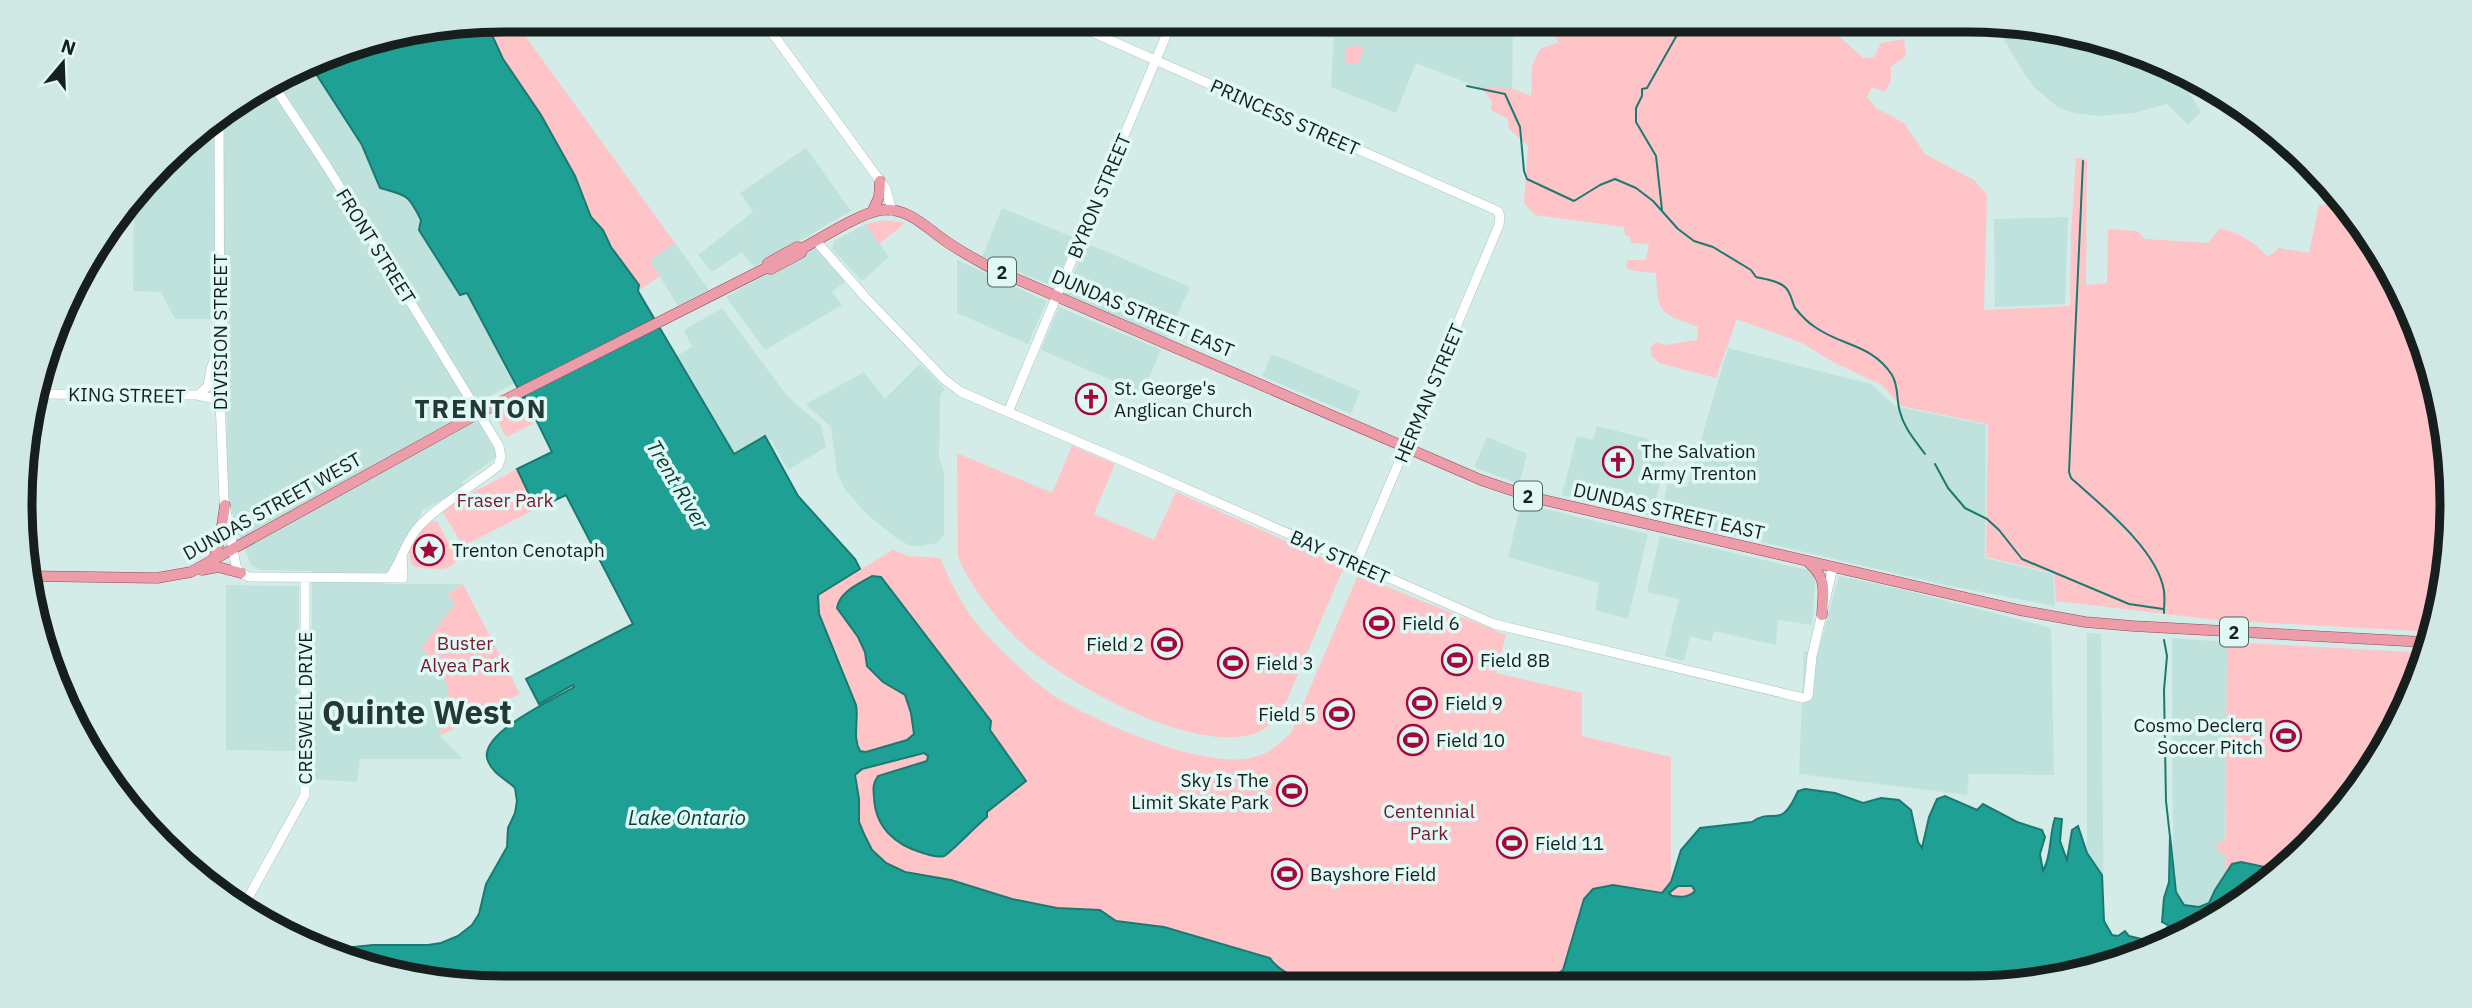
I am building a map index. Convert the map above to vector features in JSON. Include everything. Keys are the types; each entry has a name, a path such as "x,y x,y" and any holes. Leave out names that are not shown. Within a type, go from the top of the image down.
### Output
{"main road":[{"path":"872,212 880,181"},
{"name":"DUNDAS STREET EAST","path":"515,395 690,309 766,268 771,270 801,253 803,248 872,212 892,211 919,220 945,241 983,263 1481,480 1531,497 2019,610 2085,622 2419,641"},
{"name":"DUNDAS STREET WEST","path":"38,576 157,578 191,572 515,395"},
{"path":"214,560 220,543 225,505"},
{"path":"1806,561 1819,571 1823,578 1822,615"},
{"path":"191,572 218,567 241,573"}],"street":[{"path":"771,32 880,181 889,195 892,211"},
{"name":"PRINCESS STREET","path":"1092,32 1496,209 1500,221"},
{"name":"BYRON STREET","path":"1009,412 1168,32"},
{"name":"FRONT STREET","path":"277,90 480,413 499,446 502,457 498,466 417,529 389,578"},
{"name":"DIVISION STREET","path":"219,127 219,344 225,505 234,560 241,573"},
{"name":"HERMAN STREET","path":"1356,564 1500,221"},
{"name":"BAY STREET","path":"816,241 866,298 944,379 961,392 1501,626 1803,698 1808,696 1810,690 1812,656 1833,567"},
{"path":"197,396 208,386 219,344"},
{"name":"KING STREET","path":"45,394 197,396 220,400"},
{"path":"241,573 249,577 403,578 402,554"},
{"name":"CRESWELL DRIVE","path":"247,900 305,794 305,578"}],"shaded area":[{"path":"1513,32 1512,100 1416,63 1396,113 1331,87 1334,38 1284,33"},
{"path":"2003,33 2060,41 2149,67 2184,84 2201,112 2188,125 2167,104 2133,113 2098,116 2059,108 2035,88 2004,40"},
{"path":"314,71 362,145 380,188 406,195 411,200 421,220 419,230 459,295 467,293 515,383 471,406 498,456 462,482 465,487 423,510 384,584 463,584 448,593 455,604 423,647 448,682 450,697 440,736 463,759 360,759 357,782 311,779 312,571 260,570 251,565 237,531 228,497 225,319 175,319 161,292 133,291 134,210 170,170 216,129 268,95"},
{"path":"806,148 851,211 754,267 742,252 712,272 698,255 753,212 740,193"},
{"path":"1002,208 1075,238 1055,287 982,257"},
{"path":"2068,217 2065,304 1995,307 1994,219"},
{"path":"866,224 889,257 862,281 832,249 834,241"},
{"path":"675,243 709,290 678,306 650,260"},
{"path":"1086,243 1190,287 1167,338 1065,294"},
{"path":"815,246 846,281 832,292 842,305 765,350 726,297"},
{"path":"957,260 1047,301 1028,344 957,313"},
{"path":"1059,307 1161,350 1142,393 1041,350"},
{"path":"722,308 787,396 821,425 826,447 788,470 771,440 765,437 735,454 676,356 692,347 684,330"},
{"path":"1728,348 1871,384 1895,406 1986,425 1985,558 2053,574 2055,606 1945,585 1660,518 1668,483 1687,487"},
{"path":"1272,354 1360,391 1351,414 1262,376"},
{"path":"920,364 945,389 940,395 939,458 944,472 944,535 937,543 910,546 868,515 846,491 837,473 831,427 806,404 864,372 885,399"},
{"path":"1597,426 1649,439 1645,457 1665,462 1652,516 1562,495 1577,436 1593,440"},
{"path":"1487,437 1527,454 1519,484 1474,467"},
{"path":"1521,503 1648,534 1628,619 1595,610 1599,583 1508,557"},
{"path":"1660,536 1816,572 1812,625 1778,620 1776,645 1714,631 1711,642 1690,636 1684,661 1665,656 1679,599 1647,592"},
{"path":"1839,576 2051,628 2054,775 1969,774 1967,795 1799,774 1804,651 1818,653"},
{"path":"226,585 299,586 298,751 226,750"},
{"path":"2087,633 2101,634 2104,921 2102,875 2087,853"},
{"path":"2172,638 2227,642 2225,873 2209,903 2199,907 2184,905 2176,892 2173,853"}],"green space":[{"path":"491,32 522,32 675,243 650,260 660,276 638,291 603,230 591,217 575,176 541,115 503,59"},
{"path":"1551,32 1838,32 1863,58 1874,57 1881,43 1904,39 1906,56 1891,67 1891,81 1885,92 1872,87 1867,97 1876,108 1904,123 1925,154 1974,180 1987,195 1984,310 2070,306 2076,158 2087,159 2086,285 2107,283 2108,229 2137,231 2145,239 2208,243 2220,228 2246,239 2268,257 2279,248 2309,253 2319,205 2334,205 2361,241 2392,295 2415,352 2431,412 2439,473 2439,535 2431,596 2422,631 2217,620 2056,601 2054,573 1986,557 1988,424 1901,406 1882,385 1833,362 1802,343 1737,319 1716,378 1659,363 1651,355 1651,347 1656,342 1665,345 1697,340 1698,327 1664,311 1658,298 1656,273 1634,271 1626,267 1628,260 1646,260 1649,244 1631,243 1630,237 1625,235 1624,227 1535,215 1524,203 1528,146 1509,129 1508,119 1491,110 1492,101 1480,87 1514,89 1531,96 1532,66 1540,49 1559,42"},
{"path":"1359,46 1363,49 1363,54 1360,55 1359,64 1346,63 1346,47"},
{"path":"885,220 905,223 879,244 866,224"},
{"path":"521,400 533,424 506,437 495,415"},
{"path":"1072,446 1115,464 1094,514 1154,540 1176,492 1344,567 1283,709 1265,729 1250,735 1223,737 1193,733 1126,709 1063,674 1037,655 1008,630 975,588 958,556 957,453 1052,493"},
{"name":"Fraser Park","path":"517,469 536,509 463,546 441,509"},
{"name":"Trenton Cenotaph","path":"432,521 437,521 457,558 445,568 415,567 411,563 409,551 423,529"},
{"name":"Centennial Park","path":"893,550 908,556 940,558 953,587 976,623 1009,658 1050,693 1102,721 1158,744 1188,753 1241,759 1261,755 1291,733 1358,575 1506,635 1496,673 1582,693 1582,736 1671,757 1671,882 1662,893 1613,885 1593,889 1575,928 1563,970 1555,976 1291,976 1270,958 1164,927 1115,921 1100,910 1057,908 1012,899 951,880 905,872 886,863 872,850 859,822 856,772 924,752 928,756 927,761 878,776 946,856 987,817 987,812 1026,781 990,730 991,721 881,577 837,608 858,637 865,652 867,666 883,682 905,695 914,734 907,740 865,752 860,751 855,738 859,719 845,673 819,614 818,595"},
{"name":"Buster Alyea Park","path":"463,584 520,694 440,736 447,707 448,688 422,647 455,604 448,594"},
{"path":"2227,642 2416,652 2392,713 2361,767 2343,792 2302,838 2269,868 2241,862 2232,864 2225,873 2225,855 2217,851 2216,844 2226,839"},
{"path":"1678,886 1692,886 1695,891 1682,897 1669,893"}],"water":[{"name":"Lake Ontario","path":"491,32 503,59 541,115 575,176 591,217 603,230 611,247 639,285 638,291 734,454 765,436 798,496 855,559 860,569 818,595 819,614 856,705 856,740 860,751 866,752 907,740 914,734 905,695 883,682 867,666 865,652 858,637 837,608 846,593 872,576 881,577 991,721 990,730 1026,781 987,812 987,817 947,854 936,856 913,850 895,840 883,826 875,808 874,783 878,776 927,761 928,756 924,753 862,769 855,775 859,822 872,850 886,863 905,872 951,880 1012,899 1057,908 1100,910 1116,921 1164,927 1270,958 1291,976 504,976 412,967 343,948 441,943 458,936 472,925 479,914 486,884 507,847 508,828 517,801 515,788 490,766 487,751 494,740 519,718 574,687 573,685 539,704 526,679 633,624 566,495 536,509 517,469 552,452 525,397 523,398 467,293 460,295 419,230 421,220 413,205 406,197 380,188 362,145 314,71 352,57 412,41"},
{"path":"1805,789 1835,793 1863,803 1881,798 1899,800 1911,810 1918,842 1922,848 1929,817 1937,799 1945,796 1977,810 1983,804 2017,822 2042,830 2045,837 2040,854 2043,871 2055,818 2062,819 2060,841 2067,860 2072,830 2078,826 2087,853 2102,875 2104,921 2112,935 2118,936 2125,931 2129,936 2149,941 2060,967 1999,975 1555,976 1563,970 1584,899 1593,889 1613,885 1662,893 1671,882 1681,850 1700,828 1752,822 1766,816 1781,815 1798,791","holes":["1678,886 1692,886 1695,891 1681,897 1669,893"]},
{"path":"2170,835 2176,892 2184,905 2199,907 2209,903 2232,864 2241,862 2269,868 2231,897 2165,933 2168,925 2162,922 2164,898 2169,882"}],"waterway":[{"path":"1662,210 1656,156 1636,122 1636,108 1642,96 1642,89 1647,88 1679,32"},
{"path":"1467,86 1505,94 1520,127 1527,179 1574,201 1615,179 1636,188 1694,241 1713,247 1751,270 1756,277 1783,286 1789,292 1795,308 1812,325 1875,357 1892,375 1902,418 1925,454"},
{"path":"2083,161 2069,472 2071,478 2127,529 2151,560 2160,575 2164,591 2164,613"},
{"path":"1935,464 1948,488 1965,508 1987,519 2022,559 2129,604 2163,609"},
{"path":"2164,640 2167,656 2164,690 2166,801 2170,837"}],"place":[{"name":"St. George's Anglican Church","path":"1091,399"},
{"name":"The Salvation Army Trenton","path":"1618,462"},
{"name":"Trenton Cenotaph","path":"429,550"},
{"name":"Field 6","path":"1379,623"},
{"name":"Field 2","path":"1167,644"},
{"name":"Field 8B","path":"1457,660"},
{"name":"Field 3","path":"1233,663"},
{"name":"Field 9","path":"1422,703"},
{"name":"Field 5","path":"1339,714"},
{"name":"Cosmo Declerq Soccer Pitch","path":"2286,736"},
{"name":"Field 10","path":"1413,740"},
{"name":"Sky Is The Limit Skate Park","path":"1292,791"},
{"name":"Field 11","path":"1512,843"},
{"name":"Bayshore Field","path":"1287,874"}],"district":[{"name":"TRENTON","path":"481,408"},
{"name":"Quinte West","path":"417,711"}],"water label":[{"name":"Trent River","path":"678,484"}]}
